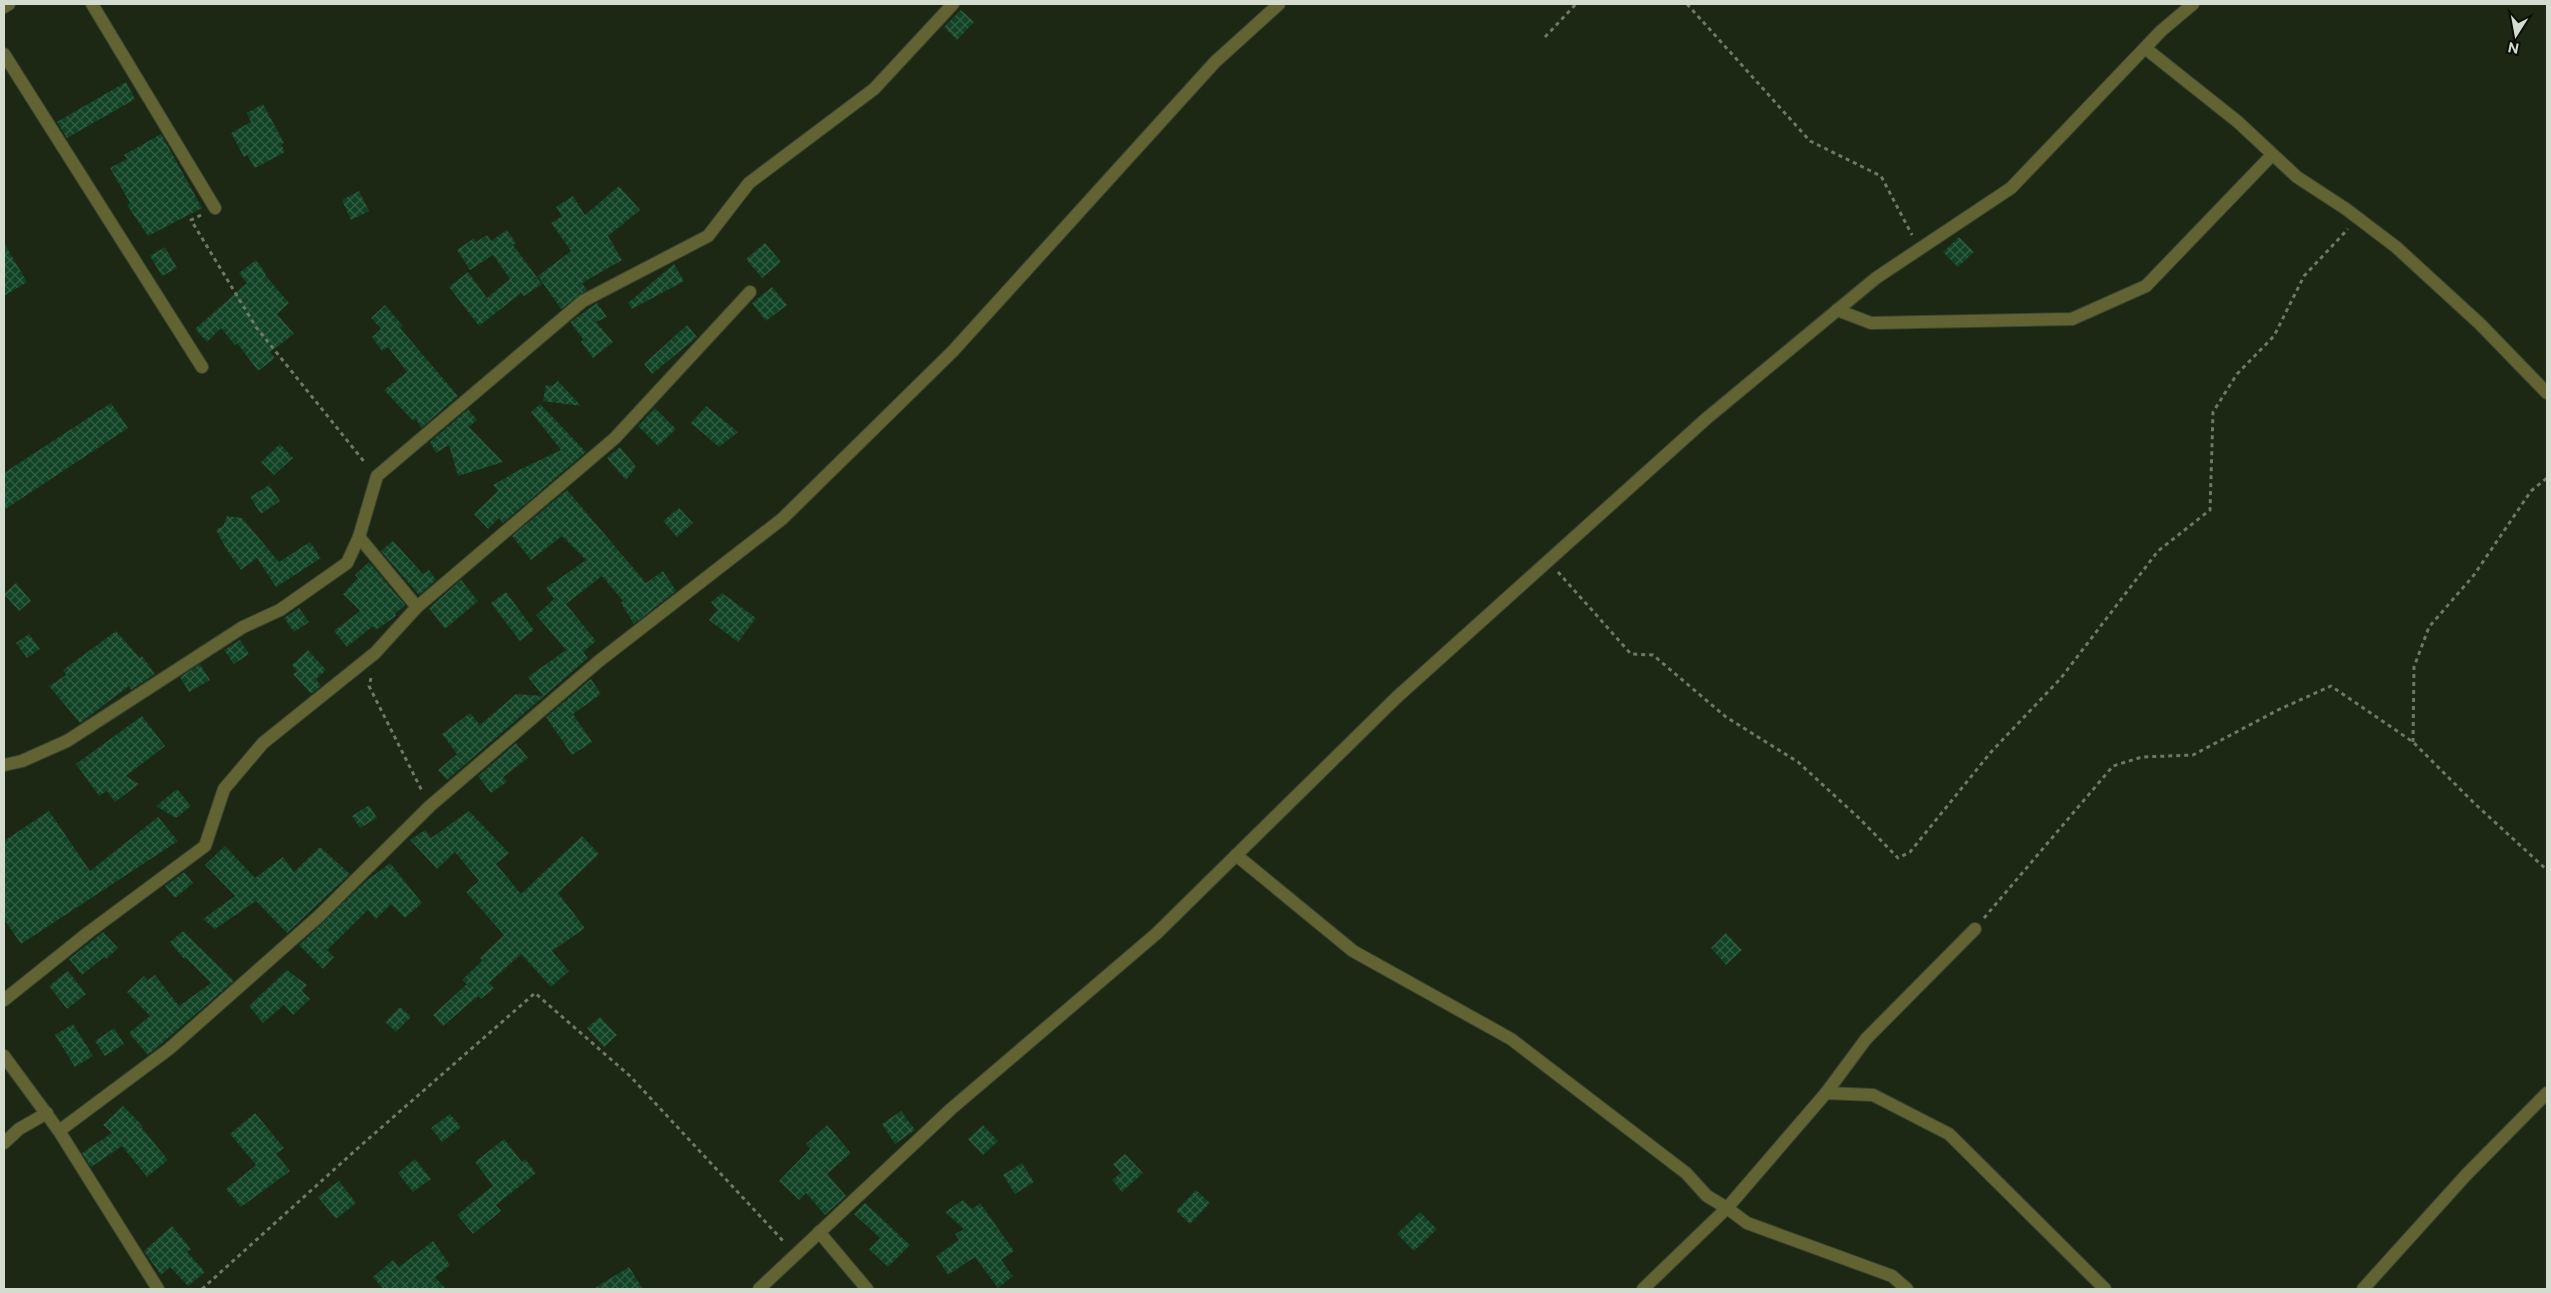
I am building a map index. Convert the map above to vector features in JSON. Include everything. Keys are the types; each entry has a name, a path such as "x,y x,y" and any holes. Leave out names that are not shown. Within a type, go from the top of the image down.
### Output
{"street":[{"path":"4,7 9,4"},
{"path":"92,4 214,208"},
{"path":"4,765 22,761 67,741 243,627 280,610 348,563 359,537 377,476 583,301 708,236 749,183 874,89 953,4"},
{"path":"59,1131 169,1049 319,916 430,806 599,661 782,519 953,351 1215,62 1279,4"},
{"path":"759,1289 951,1109 1156,934 1397,697 1707,418 1876,278 2011,188 2146,48 2193,4"},
{"path":"2146,48 2238,122 2297,177 2358,218 2396,247 2480,324 2547,393"},
{"path":"4,54 202,368"},
{"path":"1837,310 1871,322 2072,319 2146,286 2272,155"},
{"path":"4,1000 89,932 205,846 224,789 263,743 375,653 417,607 614,438 750,292"},
{"path":"359,537 417,607"},
{"path":"1236,855 1353,951 1511,1040 1686,1173 1707,1196 1747,1223 1892,1276 1907,1289"},
{"path":"1643,1289 1727,1208 1826,1093 1866,1039 1975,929"},
{"path":"4,1056 59,1131 158,1289"},
{"path":"1826,1093 1873,1095 1949,1134 2105,1289"},
{"path":"2363,1289 2466,1175 2547,1093"},
{"path":"4,1143 20,1129 47,1114"},
{"path":"819,1232 866,1289"}],"path":[{"path":"1545,37 1576,4"},
{"path":"1687,4 1810,140 1881,176 1919,249"},
{"path":"214,208 192,220 256,327 348,444 377,476"},
{"path":"1548,561 1631,654 1653,655 1726,717 1798,762 1860,819 1898,858 1910,852 1991,752 2060,678 2158,551 2210,510 2213,412 2237,374 2274,336 2304,276 2358,218"},
{"path":"2412,742 2414,667 2429,628 2474,576 2531,491 2547,478"},
{"path":"375,653 369,686 430,806"},
{"path":"1975,929 2113,766 2142,757 2193,755 2278,710 2331,686 2412,742 2474,803 2547,870"},
{"path":"202,1289 358,1148 535,993 630,1076 796,1254"}],"building":[{"path":"961,10 974,22 957,40 944,27"},
{"path":"126,82 135,99 67,138 57,122"},
{"path":"263,104 284,143 281,144 285,152 255,168 247,155 244,157 231,133 251,122 247,113"},
{"path":"161,134 202,208 148,236 127,205 130,203 110,168 127,159 124,155"},
{"path":"619,186 640,210 608,236 622,260 582,283 587,290 561,309 538,276 571,251 551,223 562,216 556,207 573,196 585,215"},
{"path":"359,191 369,211 351,220 342,200"},
{"path":"507,230 516,243 513,245 542,284 524,296 521,293 479,326 449,287 468,272 487,298 510,279 493,255 470,270 457,250 474,238 476,242 487,235 491,241"},
{"path":"1959,237 1974,252 1958,267 1943,252"},
{"path":"4,243 27,282 4,296"},
{"path":"765,243 781,262 762,278 746,259"},
{"path":"165,247 177,268 162,276 150,256"},
{"path":"256,260 265,275 289,303 277,314 294,334 270,352 275,358 258,371 237,343 235,345 221,328 207,342 195,329 247,283 239,273"},
{"path":"674,264 684,281 632,309 628,303"},
{"path":"772,287 787,305 766,321 752,303"},
{"path":"597,303 607,317 596,322 613,342 593,358 581,342 583,339 570,322"},
{"path":"385,305 403,326 400,328 458,396 421,428 416,419 413,421 384,390 407,372 388,347 382,351 372,337 381,329 371,318"},
{"path":"687,325 697,337 652,374 644,364"},
{"path":"558,381 581,406 543,401 546,385 552,386"},
{"path":"111,403 128,428 4,510 4,473"},
{"path":"540,404 586,452 503,523 499,518 488,529 474,514 498,491 493,485 561,450 531,412"},
{"path":"706,406 738,432 719,447 691,423"},
{"path":"655,408 676,429 658,446 638,426"},
{"path":"468,409 477,420 469,427 503,462 458,476 449,445 436,453 430,442"},
{"path":"280,444 293,458 274,475 261,462"},
{"path":"620,447 636,467 626,480 607,458"},
{"path":"269,485 280,501 261,514 250,497"},
{"path":"567,490 646,583 663,571 676,591 634,624 621,603 623,601 602,576 566,604 596,641 583,652 588,658 447,780 438,770 457,754 442,734 470,713 480,725 516,694 543,696 528,677 566,650 536,615 554,599 546,588 586,560 562,536 531,560 512,536"},
{"path":"679,508 693,523 677,537 663,521"},
{"path":"227,516 242,518 279,562 310,542 321,558 276,587 257,558 241,570 227,550 216,530 223,526"},
{"path":"393,541 423,574 429,570 436,580 419,595 381,551"},
{"path":"369,562 405,605 395,614 396,616 376,630 373,626 347,647 334,631 360,611 343,594 358,578 355,575"},
{"path":"461,580 478,601 445,629 429,608"},
{"path":"16,583 31,601 19,611 4,594"},
{"path":"506,592 534,630 520,641 491,603"},
{"path":"722,593 756,618 738,642 709,620 717,610 711,602"},
{"path":"299,608 309,622 294,632 284,618"},
{"path":"116,631 140,658 142,656 155,674 131,690 129,686 80,723 49,686 66,675 63,670"},
{"path":"29,634 40,649 27,658 16,643"},
{"path":"240,640 249,654 234,664 224,650"},
{"path":"308,650 326,670 316,679 321,686 311,694 293,674 297,671 292,665"},
{"path":"200,664 210,680 189,692 180,677"},
{"path":"591,679 601,694 573,714 592,742 572,755 546,717"},
{"path":"142,716 165,746 126,776 139,784 115,802 107,791 99,796 76,764"},
{"path":"516,743 528,758 503,777 507,782 491,793 478,776"},
{"path":"177,789 191,806 176,818 156,806"},
{"path":"369,805 377,818 360,828 352,816"},
{"path":"49,811 90,871 158,817 178,841 21,944 4,919 4,841"},
{"path":"469,811 509,853 496,864 521,894 582,836 599,854 558,893 585,928 552,951 569,971 551,987 521,954 489,983 494,988 481,999 478,996 443,1026 433,1015 467,984 462,980 482,961 480,958 504,935 466,892 479,881 455,852 437,869 410,840 425,830 431,838"},
{"path":"225,846 255,878 283,857 294,872 320,847 350,874 287,933 256,901 215,929 203,919 235,896 205,865"},
{"path":"390,863 422,903 405,918 391,904 376,919 368,910 327,950 334,957 323,969 299,945 366,881"},
{"path":"184,872 193,883 175,898 165,886"},
{"path":"183,931 234,981 148,1055 129,1033 150,1016 127,992 144,976 148,980 155,975 179,1006 211,983 186,958 184,959 170,942"},
{"path":"103,932 118,948 106,959 104,957 82,975 69,959"},
{"path":"1726,933 1742,950 1726,965 1711,948"},
{"path":"287,970 307,985 302,991 310,999 293,1015 284,1005 263,1023 249,1006"},
{"path":"68,971 86,994 67,1009 49,986"},
{"path":"400,1007 411,1017 396,1032 385,1022"},
{"path":"600,1017 617,1035 604,1047 587,1028"},
{"path":"73,1024 93,1056 75,1067 55,1035"},
{"path":"114,1028 124,1044 105,1056 95,1041"},
{"path":"123,1106 143,1126 141,1127 168,1160 147,1177 122,1146 91,1167 82,1153 112,1133 103,1125"},
{"path":"901,1111 915,1130 895,1144 882,1124"},
{"path":"255,1113 284,1148 276,1154 290,1171 241,1207 226,1189 256,1165 230,1134"},
{"path":"450,1114 461,1127 442,1142 431,1128"},
{"path":"827,1125 851,1153 827,1174 846,1196 825,1215 806,1193 799,1200 779,1181 810,1149 806,1144"},
{"path":"983,1125 998,1141 983,1155 968,1139"},
{"path":"504,1139 522,1162 525,1159 536,1173 496,1205 501,1211 473,1234 457,1215 493,1186 475,1162"},
{"path":"1125,1154 1143,1173 1122,1192 1112,1180 1121,1173 1113,1164"},
{"path":"415,1159 431,1179 413,1192 398,1173"},
{"path":"1022,1163 1034,1182 1015,1194 1003,1175"},
{"path":"339,1181 356,1203 336,1219 318,1197"},
{"path":"1196,1190 1210,1203 1190,1224 1176,1211"},
{"path":"963,1200 972,1209 980,1203 1014,1251 1001,1260 1013,1276 998,1288 975,1257 948,1275 936,1256 959,1240 955,1234 964,1229 945,1212"},
{"path":"865,1203 910,1245 888,1267 869,1249 880,1238 854,1214"},
{"path":"1420,1212 1437,1229 1414,1251 1397,1234"},
{"path":"172,1226 191,1249 187,1252 205,1272 188,1286 170,1267 161,1275 144,1251"},
{"path":"433,1241 450,1265 435,1277 446,1289 383,1289 373,1277 393,1260 399,1267"},
{"path":"629,1267 643,1289 593,1289"}]}
